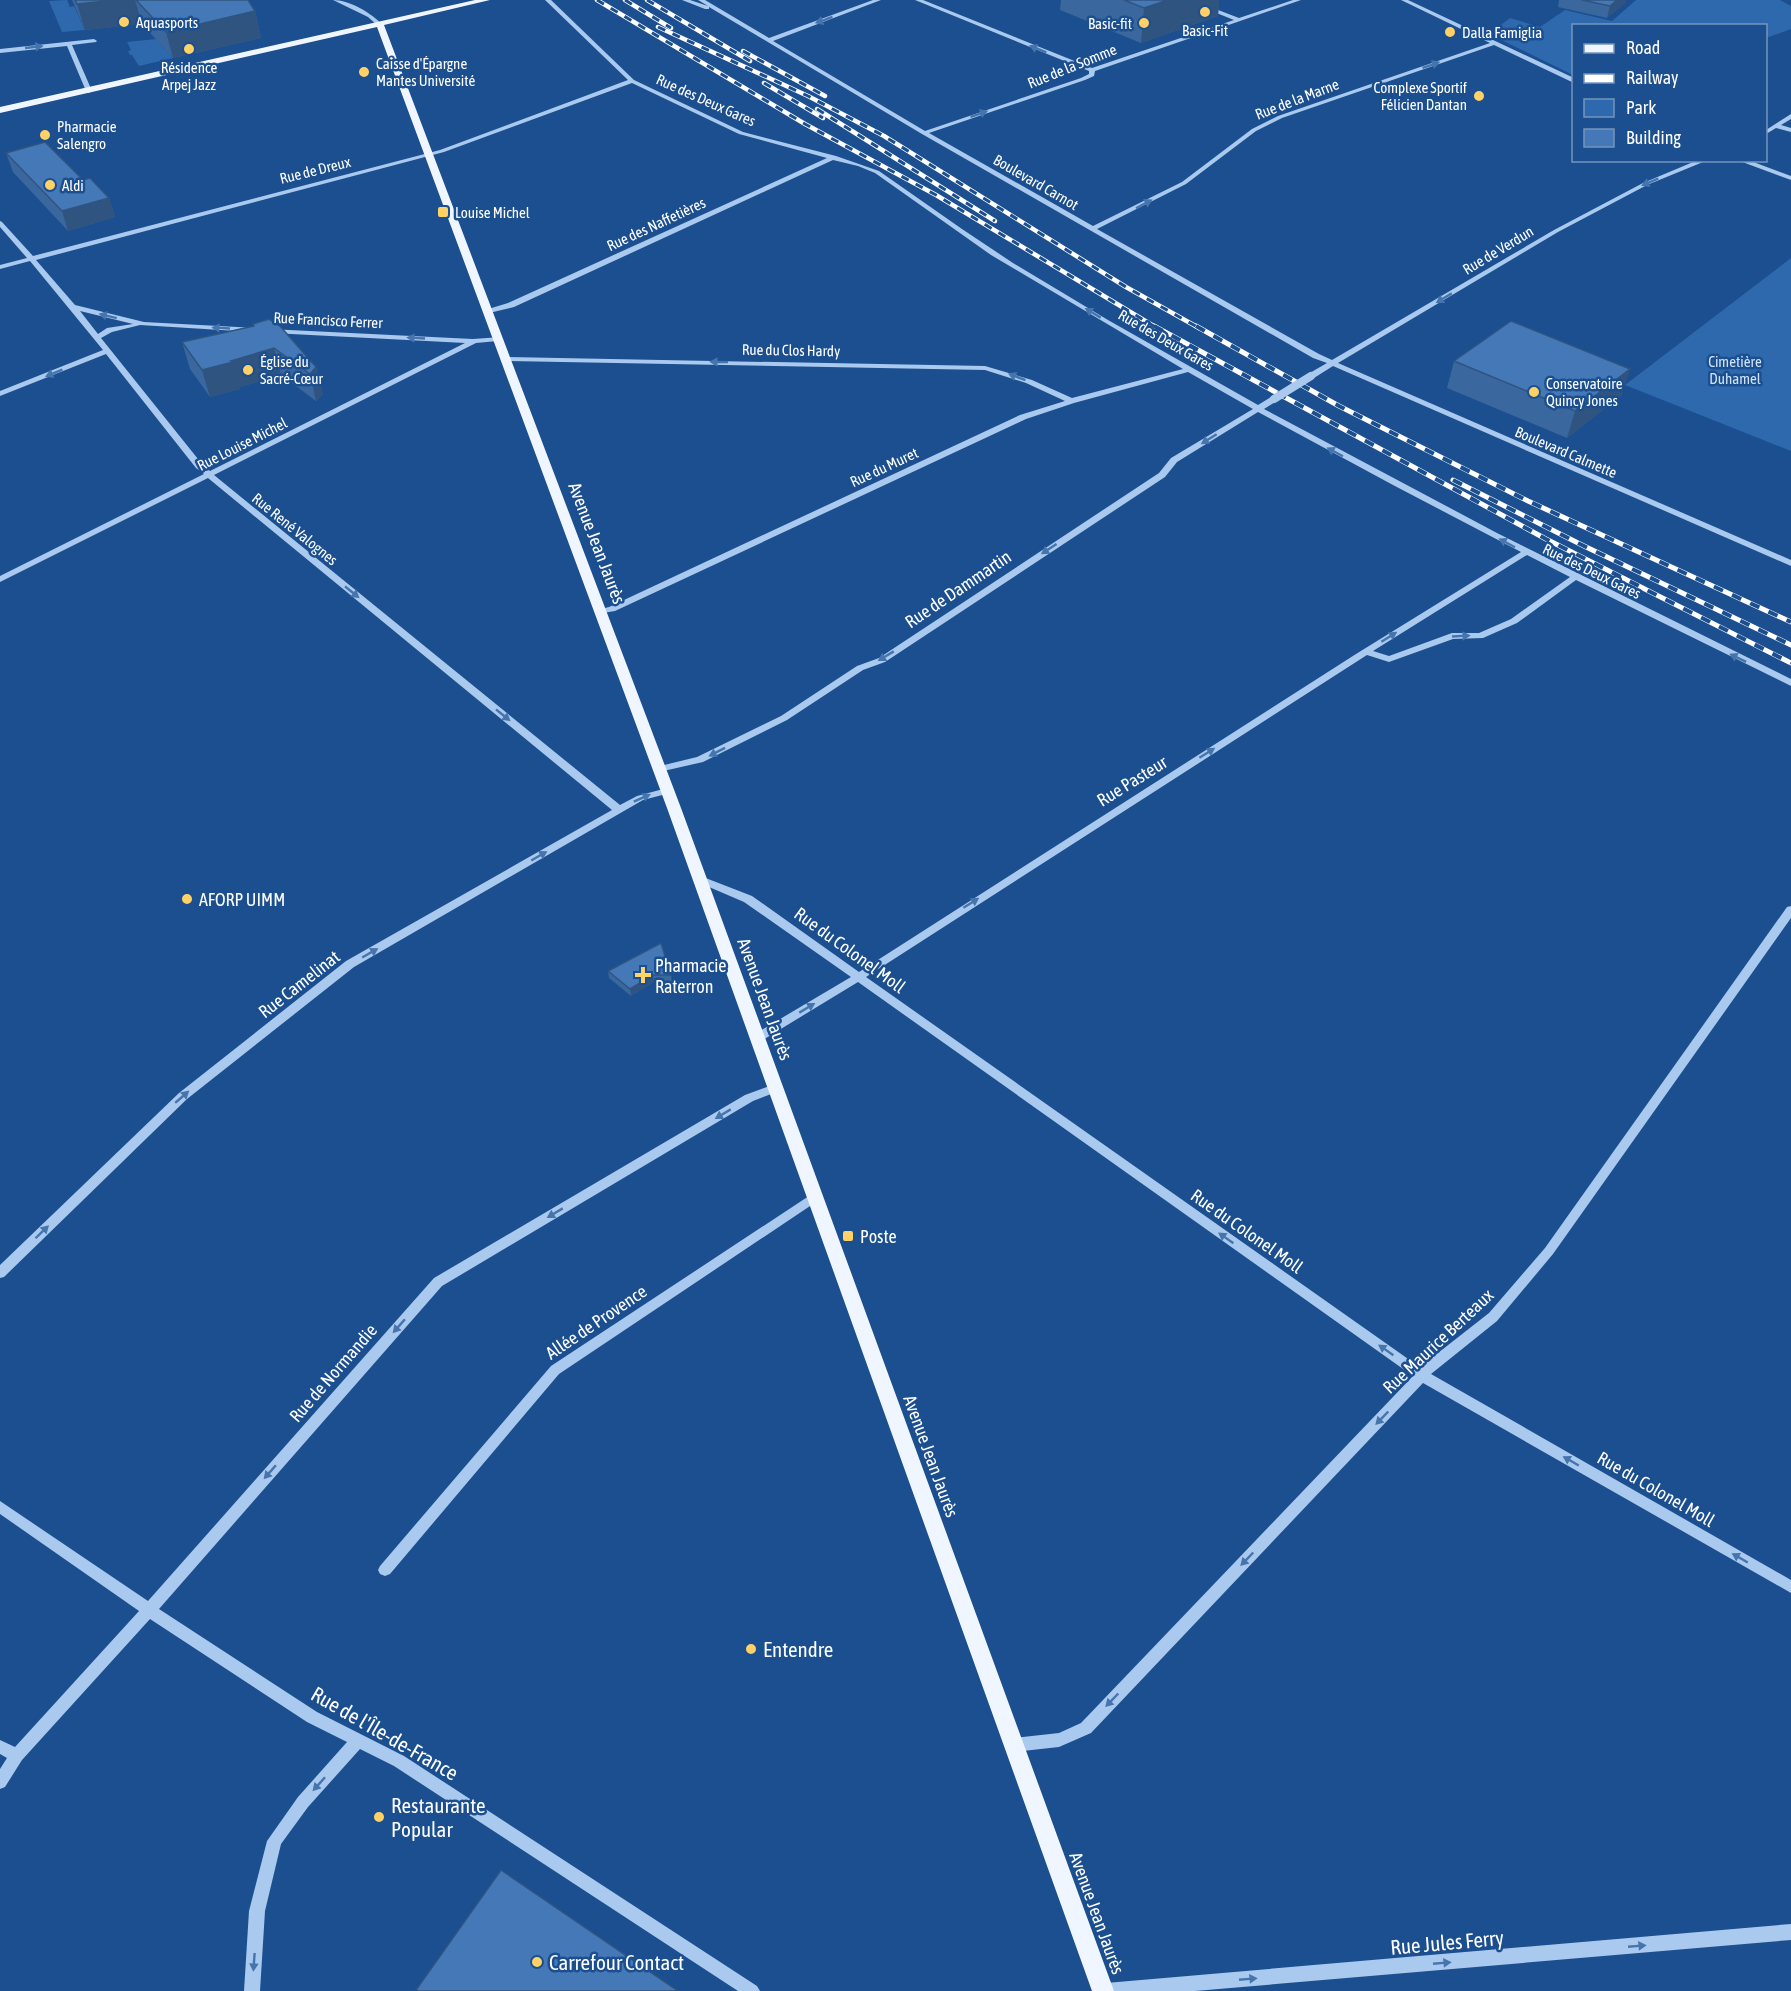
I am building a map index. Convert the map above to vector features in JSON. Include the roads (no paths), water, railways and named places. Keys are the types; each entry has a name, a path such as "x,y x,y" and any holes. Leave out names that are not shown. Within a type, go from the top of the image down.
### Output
{"main road":[{"path":"0,110 486,0"},
{"name":"Avenue Jean Jaurès","path":"380,25 659,769 1105,1991"},
{"path":"0,115 49,100"}],"street":[{"path":"336,0 370,16 380,25"},
{"name":"Rue des Deux Gares","path":"548,0 632,81 741,134 834,157 877,172 1009,263 1189,370 1320,444 1574,578 1791,683"},
{"name":"Boulevard Carnot","path":"685,0 730,17"},
{"name":"Boulevard Carnot","path":"701,0 924,133 1332,364"},
{"path":"769,40 878,0"},
{"path":"918,0 1092,70"},
{"path":"1187,0 1239,20"},
{"name":"Rue de la Somme","path":"924,133 1073,83 1092,75 1092,70 1298,0"},
{"path":"1407,0 1572,80"},
{"path":"0,51 94,41"},
{"name":"Rue de la Marne","path":"1092,229 1184,183 1254,130 1280,117 1495,43"},
{"path":"69,44 89,91"},
{"name":"Rue de Dreux","path":"0,267 429,155 632,81"},
{"path":"1767,131 1791,116"},
{"path":"1776,126 1791,130"},
{"name":"Rue des Naffetières","path":"488,312 522,300 834,157"},
{"name":"Rue de Verdun","path":"1274,399 1556,231 1645,184 1700,162"},
{"path":"1746,162 1791,178"},
{"name":"Rue René Valognes","path":"0,223 73,307 209,476 619,810"},
{"name":"Rue Francisco Ferrer","path":"73,307 144,324"},
{"name":"Rue Francisco Ferrer","path":"97,337 121,327 144,324 474,341"},
{"name":"Rue Louise Michel","path":"0,579 474,341 498,339"},
{"path":"0,394 107,351"},
{"name":"Rue du Clos Hardy","path":"505,359 985,368 1005,372 1071,401"},
{"name":"Boulevard Calmette","path":"1332,364 1791,563"},
{"name":"Rue du Muret","path":"600,612 622,604 1023,417 1071,401 1189,370"},
{"name":"Rue de Dammartin","path":"659,769 694,762 710,756 784,718 860,668 882,660 1162,475 1174,460 1274,399"},
{"name":"Rue Pasteur","path":"757,1038 857,978 1366,652 1525,553"},
{"path":"1366,652 1389,659 1452,636 1480,636 1514,621 1574,578"},
{"name":"Rue Camelinat","path":"0,1273 183,1096 350,964 644,795 667,791"},
{"name":"Rue du Colonel Moll","path":"699,879 748,899 1423,1376 1791,1587"},
{"name":"Rue Maurice Berteaux","path":"1014,1745 1059,1740 1086,1728 1433,1364 1493,1317 1549,1251 1791,910"},
{"name":"Rue de Normandie","path":"0,1782 17,1755 149,1610 438,1282 749,1098 775,1088"},
{"name":"Allée de Provence","path":"385,1570 555,1370 815,1197"},
{"name":"Rue de l'Île-de-France","path":"0,1507 149,1610 312,1717 408,1767 752,1991"},
{"path":"252,1991 257,1911 274,1841 303,1802 358,1741"},
{"path":"0,1747 17,1755"},
{"name":"Rue Jules Ferry","path":"1105,1991 1791,1932"}],"railway":[{"path":"597,0 805,124 936,195 1157,328"},
{"path":"625,0 671,28"},
{"path":"647,0 750,61"},
{"path":"658,27 808,96 884,136 1126,287 1199,328"},
{"path":"743,51 825,96"},
{"path":"764,83 823,118"},
{"path":"817,109 995,221"},
{"path":"1154,326 1546,539 1791,663"},
{"path":"1196,326 1339,406 1528,501 1791,622"},
{"path":"1453,480 1584,546 1791,645"}],"place":[{"name":"Basic-Fit","path":"1205,12"},
{"name":"Aquasports","path":"124,22"},
{"name":"Basic-fit","path":"1144,23"},
{"name":"Dalla Famiglia","path":"1450,32"},
{"name":"Résidence Arpej Jazz","path":"189,49"},
{"name":"Caisse d'Épargne Mantes Université","path":"364,72"},
{"name":"Complexe Sportif Félicien Dantan","path":"1479,96"},
{"name":"Pharmacie Salengro","path":"45,135"},
{"name":"Aldi","path":"50,185"},
{"name":"Louise Michel","path":"443,212"},
{"name":"Église du Sacré-Cœur","path":"248,370"},
{"name":"Conservatoire Quincy Jones","path":"1534,392"},
{"name":"AFORP UIMM","path":"187,899"},
{"name":"Pharmacie Raterron","path":"643,975"},
{"name":"Poste","path":"848,1236"},
{"name":"Entendre","path":"751,1649"},
{"name":"Restaurante Popular","path":"379,1817"},
{"name":"Carrefour Contact","path":"537,1962"}],"park label":[{"name":"Cimetière Duhamel","path":"1735,370"}]}
